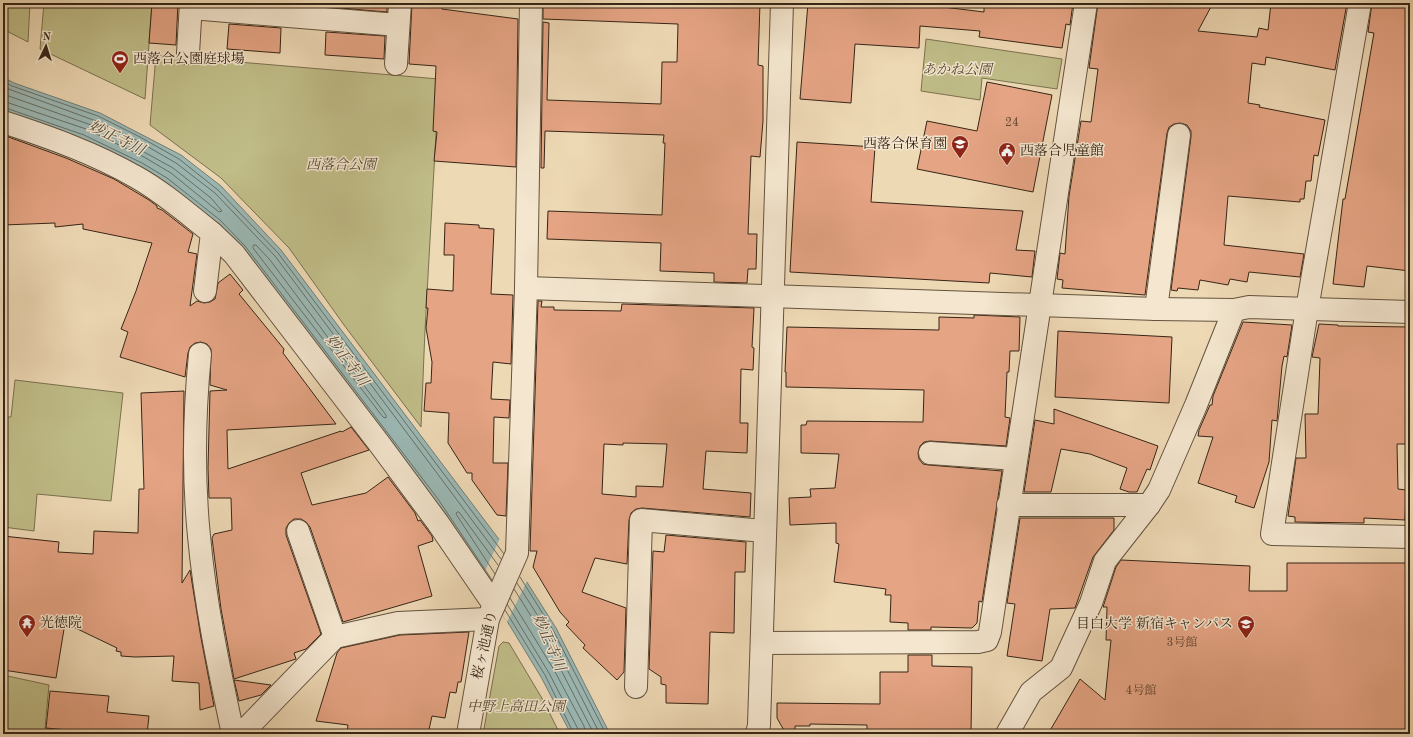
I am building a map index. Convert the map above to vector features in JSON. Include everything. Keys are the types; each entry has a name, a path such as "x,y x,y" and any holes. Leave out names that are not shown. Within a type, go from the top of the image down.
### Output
{"street":[{"path":"396,64 400,3"},
{"name":"桜ヶ池通り","path":"468,734 493,609 517,553 526,288 531,3"},
{"path":"757,734 759,725 763,643 764,531 782,3"},
{"path":"763,643 978,642 987,640 990,632 1038,305 1086,3"},
{"path":"1360,3 1307,309 1272,534 1410,537"},
{"path":"188,53 191,5 398,25"},
{"path":"3,122 63,142 136,177 171,201 212,233 234,254 438,523 493,609 398,623 335,637 241,734"},
{"path":"1156,309 1179,135"},
{"path":"205,291 212,233"},
{"path":"526,288 1156,309 1234,310 1249,307 1410,312"},
{"path":"1007,734 1031,692 1061,668 1091,603 1105,561 1159,490 1196,405 1234,310"},
{"path":"200,354 194,424 199,537 220,674 233,734"},
{"path":"930,453 1016,459"},
{"path":"1008,505 1149,505"},
{"path":"636,687 640,520 764,531"},
{"path":"298,530 335,637"}],"green space":[{"path":"3,3 30,3 28,42 3,29"},
{"name":"西落合公園庭球場","path":"44,3 152,3 145,99 40,49"},
{"name":"あかね公園","path":"926,39 1062,59 1057,89 982,78 980,100 921,91"},
{"name":"西落合公園","path":"156,55 439,79 421,427 344,325 289,248 221,178 150,125"},
{"path":"15,380 123,393 111,501 37,494 34,531 3,527 3,417 11,417"},
{"name":"中野上高田公園","path":"503,642 509,643 543,700 560,734 483,734 499,646"},
{"path":"3,675 49,685 45,728 97,734 3,734"}],"water":[{"name":"妙正寺川","path":"3,77 14,83 100,113 181,155 221,186 281,250 504,546 556,628 610,734 571,734 541,677 507,621 214,227 3,115"}],"pier":[{"path":"500,538 528,579 507,622 480,582"}],"building":[{"path":"152,3 178,3 176,45 149,43"},
{"path":"328,3 387,3 387,12 328,7"},
{"path":"412,3 442,3 442,9 518,19 516,167 434,161 437,132 433,131 436,66 409,64"},
{"path":"543,3 760,3 758,65 763,66 763,121 760,157 751,156 748,234 757,234 756,269 748,269 747,283 714,282 714,273 660,271 661,243 547,239 548,211 662,215 665,143 663,143 664,135 545,131 544,168 541,168 543,22 549,23 547,100 661,104 662,62 677,62 678,24 543,19"},
{"path":"808,3 944,3 943,7 984,12 984,3 1073,3 1070,25 1066,24 1062,48 979,37 980,31 920,26 919,48 855,44 851,103 800,99"},
{"path":"1098,3 1213,3 1198,31 1257,37 1259,28 1268,30 1271,3 1347,3 1335,70 1266,57 1265,65 1252,63 1248,103 1260,105 1259,107 1325,120 1318,156 1314,155 1311,181 1306,181 1304,199 1300,199 1300,202 1228,196 1224,245 1304,254 1300,277 1249,272 1247,282 1230,279 1228,285 1200,280 1198,290 1178,288 1177,291 1171,290 1191,137 1191,131 1187,125 1180,123 1169,127 1167,133 1145,295 1062,288 1063,280 1057,279 1060,253 1065,254 1069,196 1081,121 1091,122 1098,69 1089,68"},
{"path":"1372,3 1410,3 1410,211 1407,249 1410,249 1410,271 1367,266 1364,287 1333,284 1343,199 1345,199 1374,33 1368,32"},
{"path":"229,24 281,28 280,53 227,49"},
{"path":"326,32 385,36 384,59 325,55"},
{"path":"987,82 1052,95 1033,192 917,169 927,121 977,131"},
{"path":"3,135 66,158 114,179 149,200 157,206 157,208 162,210 193,234 188,252 197,254 190,306 197,301 204,303 215,299 218,283 230,274 243,290 239,294 284,349 283,353 336,424 227,430 228,469 341,431 342,432 351,427 369,450 301,473 312,505 366,493 388,477 415,513 418,521 420,520 432,536 433,541 418,546 432,596 343,622 310,527 301,519 294,519 286,528 286,535 321,634 306,649 294,653 296,659 234,679 221,609 212,538 214,534 232,530 231,498 209,498 208,468 210,391 227,390 210,385 211,349 207,344 201,342 195,343 190,347 185,377 120,357 128,332 121,329 136,291 152,243 83,229 83,224 55,227 55,223 3,225"},
{"path":"797,142 875,147 871,202 1023,211 1016,250 1035,251 1032,277 990,273 989,283 790,272"},
{"path":"445,223 479,225 479,228 494,229 491,294 513,295 511,364 493,362 491,399 510,400 509,418 494,417 493,463 508,463 506,516 497,515 472,480 472,473 467,473 448,443 449,413 424,411 426,383 431,383 432,362 426,328 428,308 426,308 427,289 453,291 454,255 444,255"},
{"path":"538,301 542,301 541,307 554,307 554,310 621,311 622,304 754,308 752,347 754,348 753,370 741,369 740,423 748,423 747,453 706,451 703,489 751,493 750,517 642,508 636,509 631,513 629,520 627,564 595,558 582,592 626,608 624,672 617,680 583,648 585,645 566,625 569,622 560,612 533,567 537,551 530,551","holes":["604,444 667,444 663,487 636,486 636,497 602,494"]},
{"path":"974,315 1020,317 1019,351 1010,351 1009,372 1007,372 1005,417 1010,418 1006,446 930,441 924,442 920,446 918,453 919,459 923,464 1002,471 982,602 979,601 977,623 972,628 931,627 931,630 908,630 908,623 890,622 891,595 885,595 886,589 834,582 839,544 836,543 836,523 790,525 789,498 811,497 810,489 835,488 839,454 801,453 801,425 806,425 807,421 923,422 924,390 786,387 785,372 787,327 939,330 939,317 974,318"},
{"path":"1243,322 1292,325 1287,357 1284,356 1282,366 1277,421 1272,420 1269,462 1254,508 1235,502 1237,496 1198,483 1213,437 1198,436 1199,430 1210,405 1212,405 1213,396"},
{"path":"1319,324 1338,326 1410,327 1410,405 1407,405 1407,444 1397,444 1398,489 1406,490 1405,520 1364,518 1364,523 1295,522 1295,517 1288,516 1296,458 1306,458 1305,414 1318,414 1320,358 1312,357"},
{"path":"1058,331 1172,337 1169,403 1055,397"},
{"path":"184,391 182,583 190,570 214,706 200,710 199,683 172,681 174,656 121,656 121,652 116,651 117,648 65,623 56,678 3,670 3,536 59,542 58,552 93,554 94,531 138,533 139,489 144,489 141,393"},
{"path":"1054,409 1158,446 1150,470 1147,469 1137,492 1129,492 1120,489 1127,468 1090,454 1061,449 1051,492 1024,492 1035,420 1054,424"},
{"path":"1020,518 1114,518 1114,530 1093,557 1075,608 1050,609 1042,661 1007,656 1015,604 1007,603"},
{"path":"666,535 746,542 745,572 735,572 734,633 710,632 708,704 666,703 666,685 661,684 661,677 649,669 653,551 664,552"},
{"name":"目白大学 新宿キャンパス","path":"1121,560 1250,566 1249,591 1287,591 1287,563 1407,563 1407,589 1410,589 1410,734 1048,734 1080,679 1105,700 1111,640 1106,640 1107,607 1103,607 1116,567"},
{"path":"469,632 461,682 458,682 456,693 450,692 445,718 432,716 428,734 358,734 347,732 348,725 316,721 337,653 341,648 400,635"},
{"path":"908,655 932,655 932,666 972,667 971,734 867,734 867,725 810,724 810,726 795,726 795,734 786,734 777,718 777,703 880,704 880,672 908,672"},
{"path":"234,680 271,685 261,695 239,701"},
{"path":"50,691 109,696 107,712 149,716 147,734 111,734 46,728"}],"place":[{"name":"西落合公園庭球場","path":"120,74"},
{"name":"西落合保育園","path":"960,159"},
{"name":"西落合児童館","path":"1007,166"},
{"name":"光徳院","path":"27,638"},
{"name":"目白大学 新宿キャンパス","path":"1246,639"}]}
